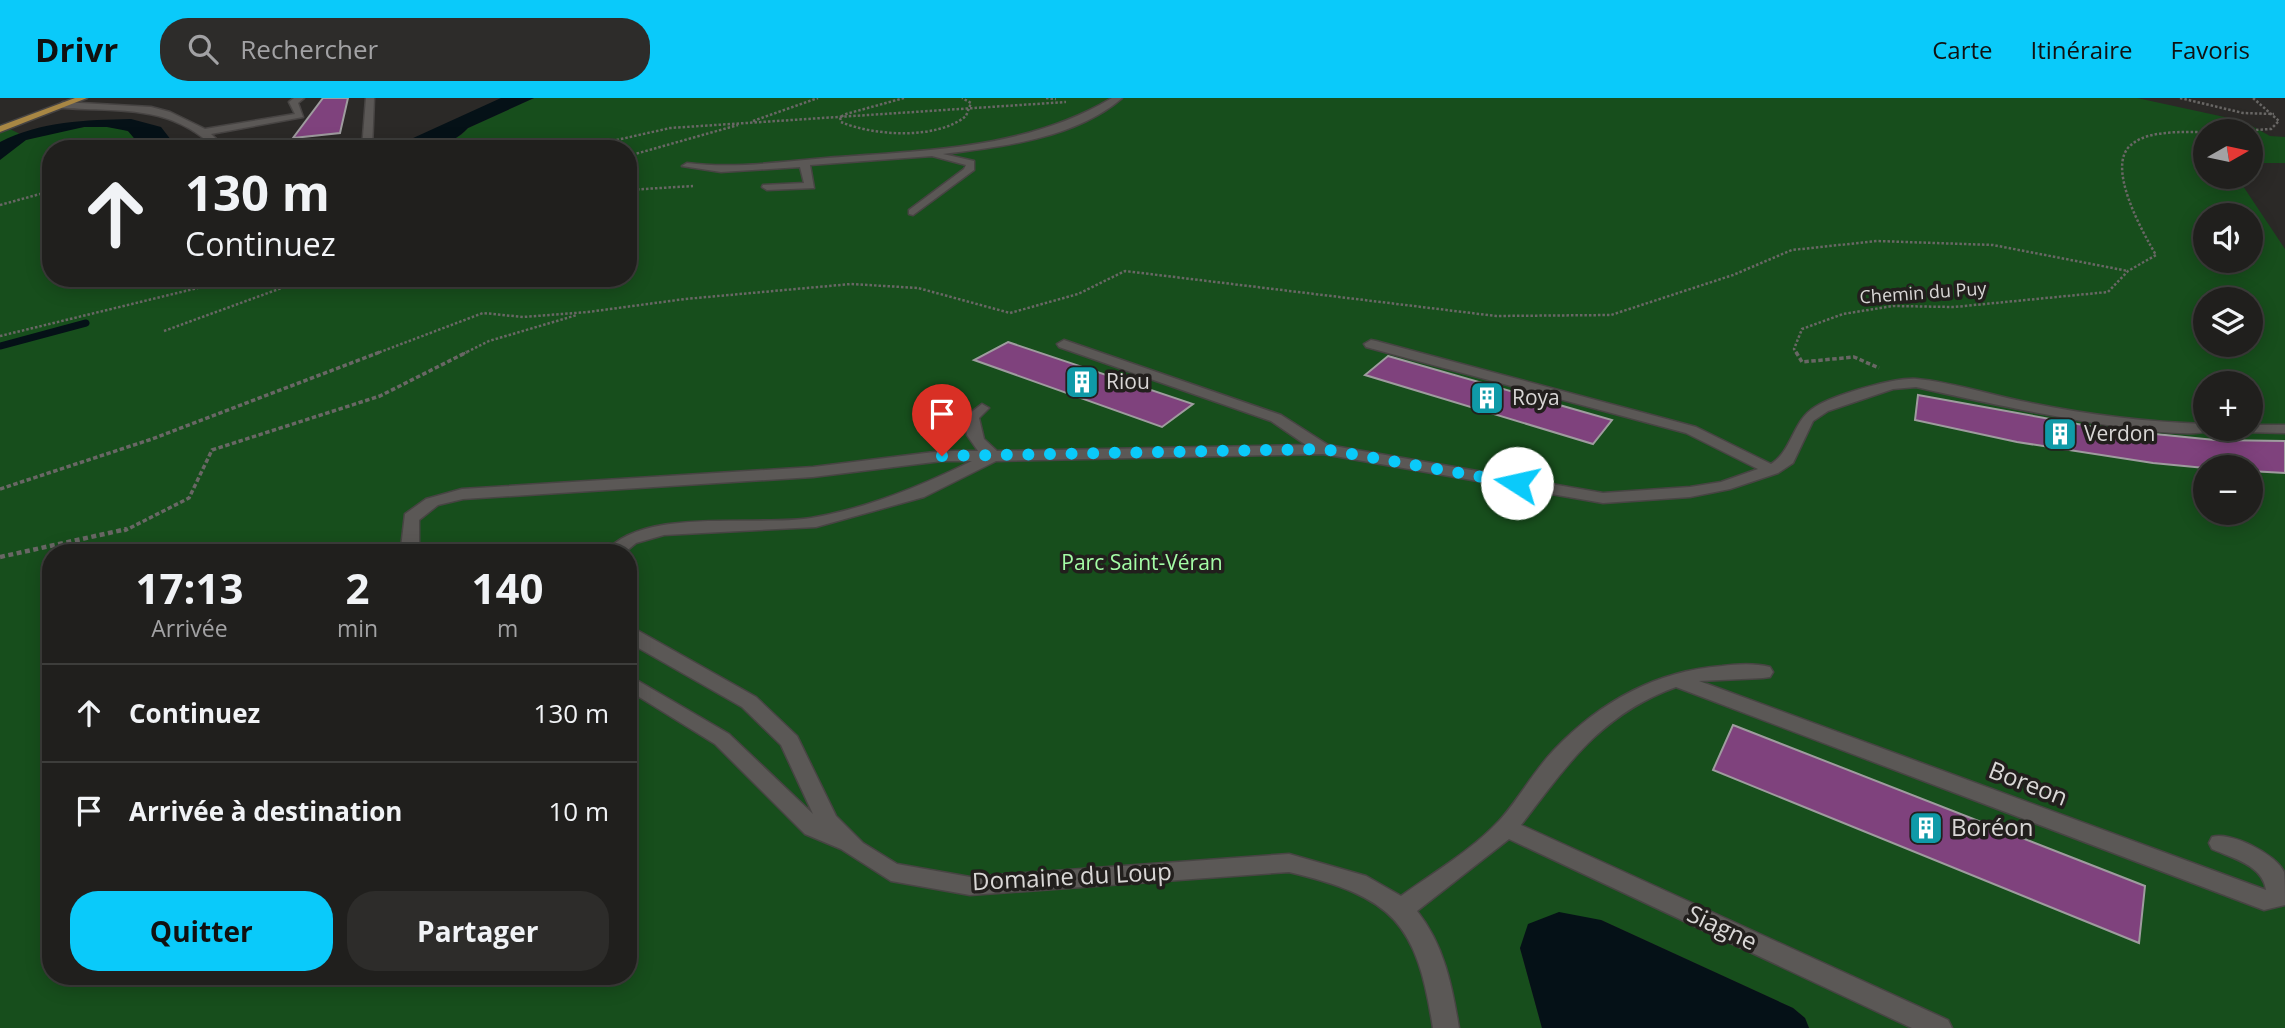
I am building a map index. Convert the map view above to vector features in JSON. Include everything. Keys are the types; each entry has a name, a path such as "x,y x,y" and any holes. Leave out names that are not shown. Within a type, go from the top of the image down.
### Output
{"main road":[{"path":"0,129 83,98"}],"street":[{"path":"204,132 294,117 300,114 293,102 300,98"},
{"path":"368,140 370,98"},
{"path":"902,157 1035,135 1079,121 1118,98"},
{"path":"63,105 127,104 157,108 180,116 212,140"},
{"path":"687,166 729,170 934,156 971,163 969,170 913,212"},
{"path":"768,187 810,186 804,163"},
{"path":"1064,344 1276,418 1324,449"},
{"path":"1371,344 1691,430 1772,470"},
{"path":"410,544 411,518 432,502 462,494 813,472 942,456 1324,449 1603,498 1690,492 1724,486 1772,470 1788,460 1807,418 1842,400 1899,384 1916,383 2035,409 2130,423 2193,427"},
{"path":"982,408 972,417 972,432 976,443 993,456"},
{"path":"2263,429 2285,429"},
{"path":"624,544 630,539 663,530 810,523 918,494 993,456"},
{"name":"Domaine du Loup","path":"637,639 749,702 790,741 827,821 855,849 891,872 970,886 1289,863 1339,873 1373,888 1401,909 1423,936 1440,981 1446,1028"},
{"path":"1401,909 1506,828 1562,755 1630,696 1714,670 1763,671"},
{"name":"Boreon","path":"1676,680 2263,900 2278,898 2279,881 2272,870 2250,856 2221,844"},
{"path":"637,686 722,738 813,828 855,849"},
{"name":"Siagne","path":"1506,828 1939,1028"}],"path":[{"path":"637,153 747,122 818,98"},
{"path":"840,117 904,98"},
{"path":"962,98 971,103 971,107"},
{"path":"2180,98 2243,113 2274,114"},
{"path":"2253,98 2279,121 2271,129 2263,129"},
{"path":"617,140 670,128 1073,102"},
{"path":"840,117 841,122 851,129 894,132 962,121 971,107"},
{"path":"0,489 152,439 483,313 523,317 588,312 685,299 851,284 918,288 1010,313 1078,294 1125,271 1496,316 1611,315 1733,275 1792,250 1877,241 1993,246 2128,271 2156,255 2135,213 2121,173 2122,155 2130,144 2180,132 2193,132"},
{"path":"0,205 42,193"},
{"name":"Chemin du Puy","path":"1899,384 1862,358 1841,354 1812,364 1802,362 1794,349 1802,329 1843,314 1893,306 1954,307 2108,292 2128,271"},
{"path":"0,336 202,287"},
{"path":"164,331 284,287"},
{"path":"61,544 122,532 189,498 212,450 380,396 489,341 588,312"},
{"path":"0,556 42,548"}],"green space":[{"name":"Parc Saint-Véran","path":"534,98 2137,98 2234,119 2193,119 2193,189 2245,189 2254,203 2193,203 2193,273 2263,273 2263,216 2285,249 2285,1028 1809,1028 1805,1018 1793,1008 1601,920 1520,948 1542,1028 0,1028 0,124 26,140 48,133 107,126 131,133 136,140 42,140 42,287 637,287 637,140 451,140 468,128"},
{"name":"Parc Saint-Véran","path":"2263,132 2270,136 2285,137 2285,163 2263,163"}],"shaded area":[{"path":"501,98 534,98 468,128 453,140 409,140"},
{"path":"131,119 161,127 171,140 136,140 128,131 84,127 26,140 0,160 0,142 31,130 81,121"},
{"path":"1559,912 1601,920 1793,1008 1805,1018 1809,1028 1542,1028 1520,948 1528,924"}],"building":[{"path":"323,98 348,98 340,133 293,138"},
{"name":"Riou","path":"1008,342 1193,404 1162,427 974,360"},
{"name":"Roya","path":"1388,356 1612,420 1593,444 1365,375"},
{"name":"Verdon","path":"1918,395 2105,429 2193,438 2193,441 2285,441 2285,473 2263,472 2263,455 2193,455 2193,467 2153,463 2017,442 1915,420"},
{"name":"Boréon","path":"1733,725 2145,886 2139,943 1713,770"}],"waterway":[{"path":"0,346 86,323"}],"place":[{"name":"Riou","path":"1082,382"},
{"name":"Roya","path":"1487,398"},
{"name":"Verdon","path":"2060,434"},
{"name":"Boréon","path":"1926,828"}],"route":[{"path":"942,456 1324,449 1517,483"}]}
